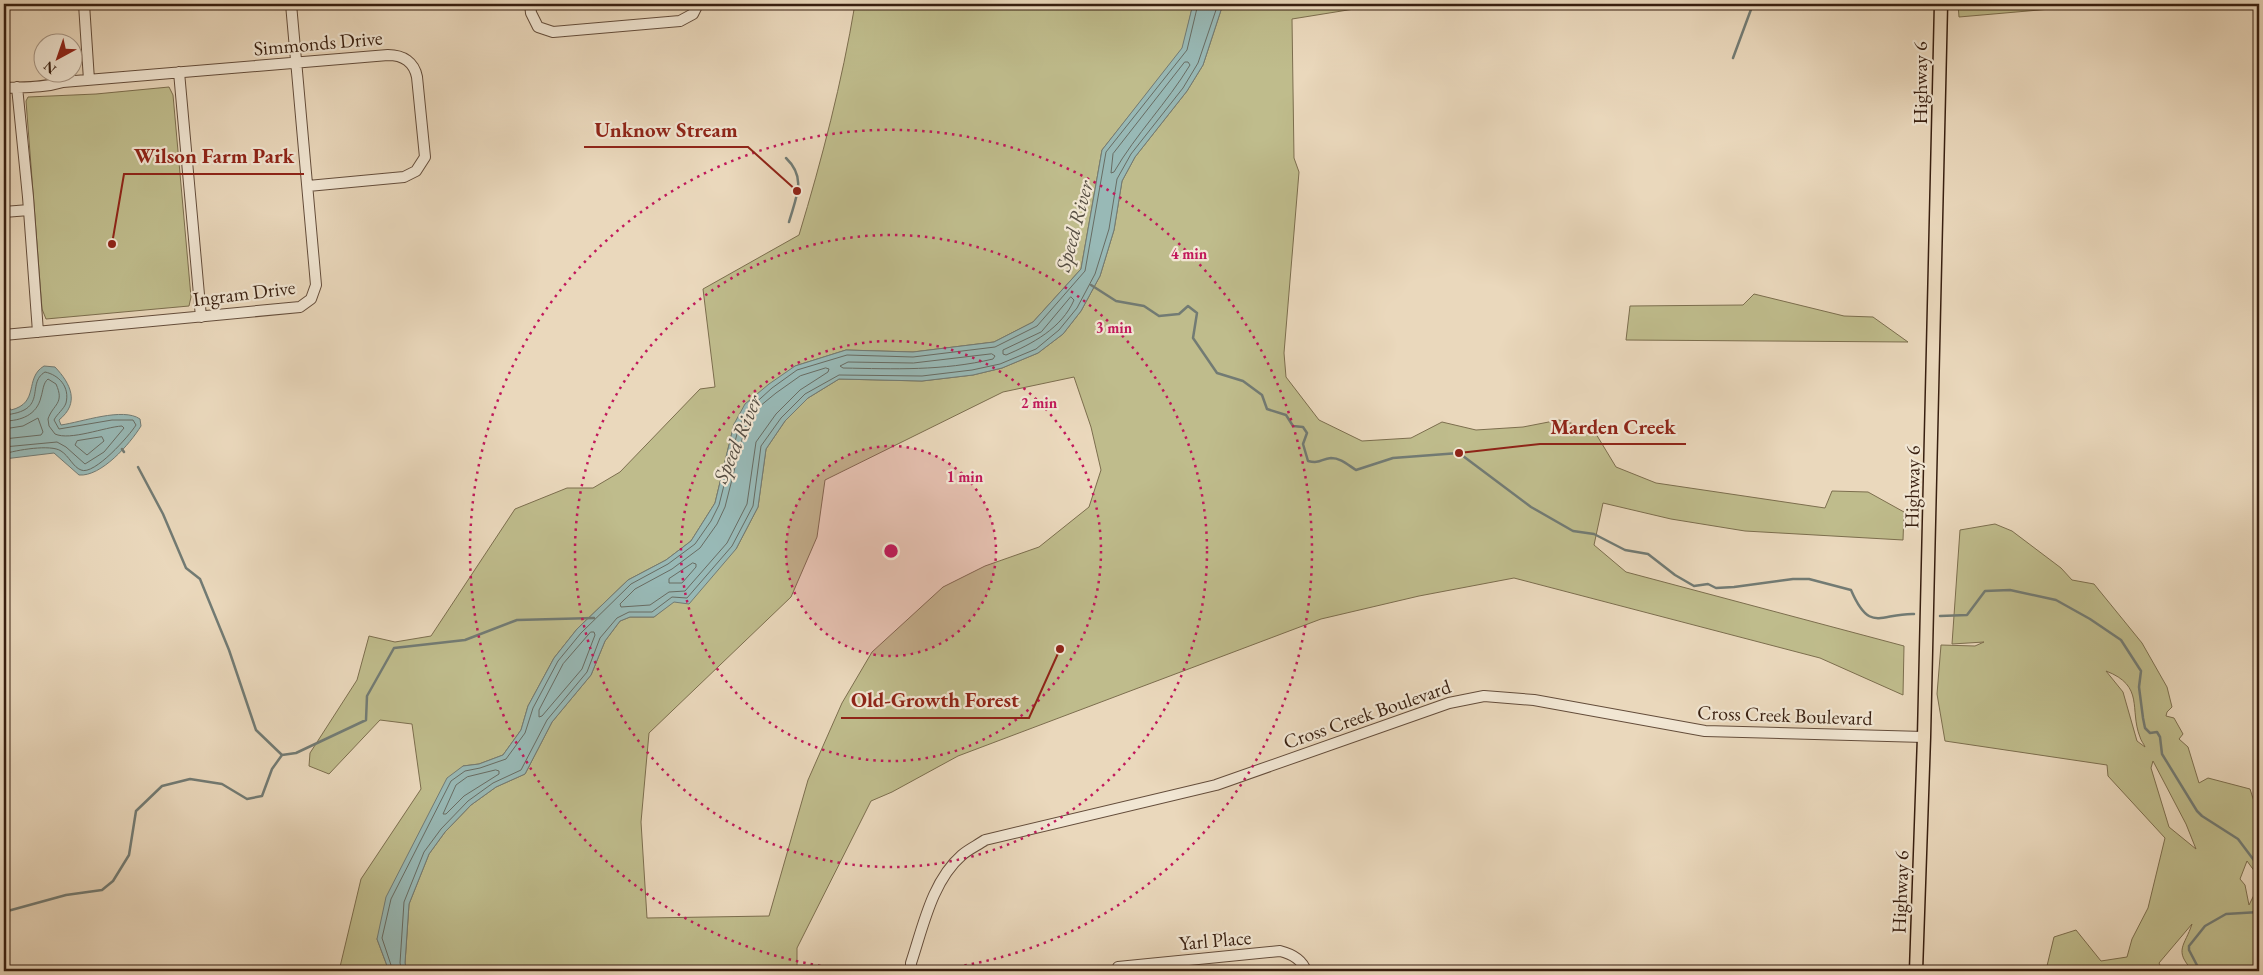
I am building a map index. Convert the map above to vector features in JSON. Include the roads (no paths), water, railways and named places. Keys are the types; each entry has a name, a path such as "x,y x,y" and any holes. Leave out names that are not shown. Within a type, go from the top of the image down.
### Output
{"main road":[{"name":"Highway 6","path":"1916,971 1924,737 1941,4"}],"street":[{"path":"84,4 89,80"},
{"name":"Ingram Drive","path":"4,335 300,307 311,299 316,285 291,4"},
{"path":"530,4 531,13 538,27 554,32 680,21 693,14 698,4"},
{"name":"Simmonds Drive","path":"4,88 50,86 63,82 388,55 400,56 406,59 416,74 425,154 422,165 416,171 404,177 308,186"},
{"path":"178,72 201,317"},
{"path":"17,87 38,332"},
{"path":"4,212 29,210"},
{"name":"Cross Creek Boulevard","path":"911,971 911,964 931,904 944,876 962,855 985,840 1216,784 1449,703 1484,696 1534,700 1705,731 1924,737"},
{"name":"Yarl Place","path":"1118,967 1280,951 1295,956 1306,971"}],"water":[{"name":"Speed River","path":"1193,4 1223,4 1203,65 1187,91 1135,157 1122,181 1114,230 1100,276 1081,311 1063,334 1038,353 1002,368 973,375 922,381 839,379 808,398 785,421 766,449 758,507 736,549 689,604 674,602 654,617 630,617 620,621 605,641 591,675 552,722 525,774 496,787 471,805 445,832 429,854 409,904 405,963 407,971 389,971 377,939 386,897 447,778 463,766 479,764 503,755 521,730 528,706 554,658 577,629 628,580 666,560 691,541 715,503 734,424 745,404 795,366 846,350 913,352 994,342 1033,322 1081,269 1102,150 1182,48"},
{"path":"44,366 55,367 61,373 71,393 71,400 66,414 59,420 61,425 102,416 123,414 140,419 141,426 130,442 114,458 96,471 79,475 54,453 4,459 4,410 9,407 11,410 20,407 26,402 34,377"}],"waterway":[{"path":"1733,58 1753,4"},
{"path":"786,158 792,165 798,180 797,196 789,222"},
{"path":"1091,285 1116,301 1144,306 1159,316 1179,314 1188,306 1197,313 1193,338 1217,373 1243,381 1262,395 1267,409 1286,415 1293,426 1303,427 1307,433 1303,444 1308,461 1315,462 1335,458 1356,470 1393,458 1459,453 1531,507 1573,531 1594,534 1625,550 1648,554 1675,575 1694,586 1708,584 1716,588 1734,587 1793,579 1809,579 1851,590 1858,604 1870,617 1884,618 1902,614 1914,614"},
{"path":"138,467 163,514 186,568 200,579 229,650 256,730 282,755"},
{"path":"1940,616 1967,615 1985,591 2010,590 2056,600 2090,619 2121,640 2141,671 2139,687 2145,728 2150,733 2157,732 2160,737 2162,754 2197,811 2238,839 2259,867"},
{"path":"4,912 66,895 102,890 113,881 129,855 136,811 162,786 190,779 222,784 247,799 262,796 272,769 282,755 296,753 366,720 367,696 394,648 465,640 517,620 594,618"},
{"path":"2200,971 2189,950 2189,946 2205,926 2226,914 2259,912"}],"place":[{"name":"Unknow Stream","path":"797,191"},
{"name":"Wilson Farm Park","path":"112,244"},
{"name":"Marden Creek","path":"1459,453"},
{"name":"Old-Growth Forest","path":"1060,649"}]}
